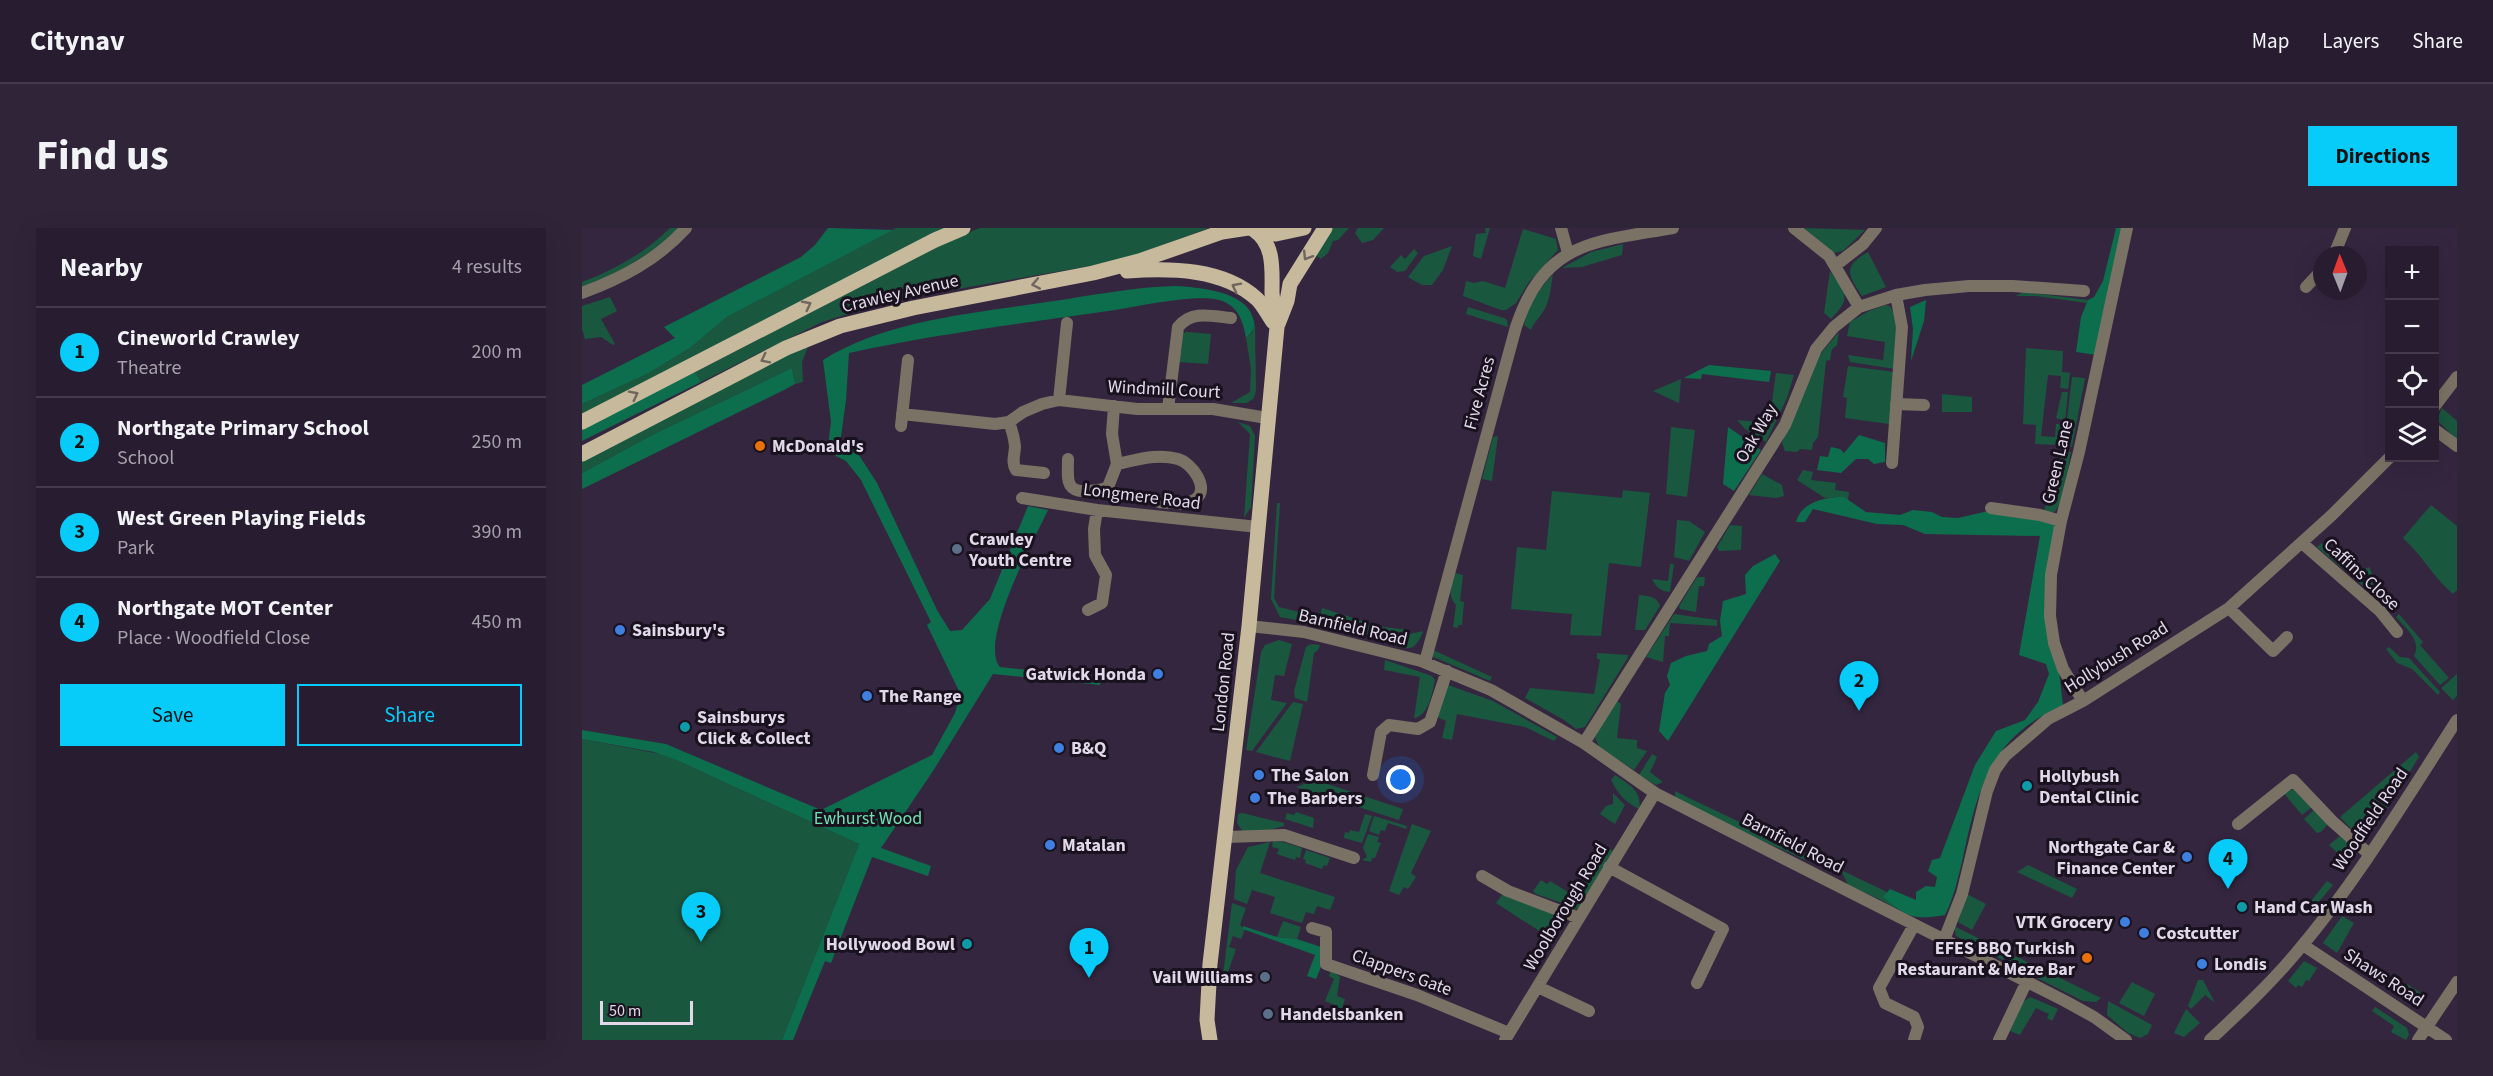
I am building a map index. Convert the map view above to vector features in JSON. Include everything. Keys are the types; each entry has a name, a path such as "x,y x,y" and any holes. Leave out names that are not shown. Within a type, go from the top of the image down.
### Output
{"main road":[{"name":"Crawley Avenue","path":"582,422 925,245 963,228"},
{"name":"Crawley Avenue","path":"582,454 786,348 826,331 885,314 1094,273 1139,261 1222,232 1250,229 1285,233 1304,228"},
{"name":"London Road","path":"1210,1040 1207,1002 1210,964 1249,626 1277,327 1287,301 1290,284 1325,228"},
{"name":"London Road","path":"1250,229 1263,239 1272,261 1272,295 1277,327"},
{"path":"1094,273 1163,269 1214,276 1256,299 1277,327"}],"street":[{"path":"582,293 618,279 639,267 660,252 686,228"},
{"path":"1561,228 1568,253"},
{"name":"Five Acres","path":"1425,662 1516,327 1538,282 1551,265 1568,253 1589,243 1673,228"},
{"path":"1794,228 1803,233 1836,265 1859,307"},
{"path":"1836,265 1863,244 1876,228"},
{"name":"Green Lane","path":"2083,701 2063,669 2054,643 2050,616 2051,576 2061,521 2079,452 2127,228"},
{"path":"2338,246 2345,228"},
{"path":"2306,287 2313,281"},
{"name":"Oak Way","path":"1584,743 1785,425 1815,349 1834,327 1859,307 1896,295 1969,286 2049,287 2084,291"},
{"path":"1892,463 1902,327 1896,295"},
{"path":"1168,409 1178,327 1184,319 1192,316 1231,318"},
{"path":"1059,400 1066,322"},
{"name":"Windmill Court","path":"908,360 902,420 995,424 1009,422 1033,408 1059,400 1137,409 1213,409 1267,417"},
{"path":"2439,400 2457,377"},
{"path":"1896,404 1924,405"},
{"path":"1068,459 1068,480 1075,491 1108,487 1117,464 1113,442 1114,406"},
{"path":"1009,422 1015,449 1013,465 1016,470 1044,473"},
{"path":"2439,433 2457,446"},
{"path":"1117,464 1163,457 1189,463 1197,473 1200,486 1198,496 1194,500 1176,503 1159,502"},
{"name":"Hollybush Road","path":"1944,940 1962,894 1980,814 1995,770 2005,756 2035,728 2083,701 2229,608 2302,543 2385,462"},
{"name":"Longmere Road","path":"1022,498 1097,510 1258,527"},
{"path":"1991,508 2040,515 2061,521"},
{"path":"1088,610 1102,603 1106,575 1095,555 1094,529 1097,510"},
{"name":"Caffins Close","path":"2302,543 2380,611 2397,632"},
{"path":"2229,608 2273,651 2287,637"},
{"name":"Barnfield Road","path":"1249,626 1304,632 1425,662 1509,699 1584,743 1655,793 2027,981 2094,1017 2126,1040"},
{"path":"1372,775 1381,732 1389,725 1418,729 1430,722 1447,671"},
{"name":"Woodfield Road","path":"2210,1040 2262,990 2303,945 2369,854 2457,720"},
{"path":"2238,824 2293,780 2332,821 2369,854"},
{"name":"Woolborough Road","path":"1507,1036 1655,793"},
{"path":"1226,837 1257,838 1284,835 1354,858"},
{"path":"1609,867 1723,929 1697,983"},
{"path":"1482,876 1508,891 1579,918"},
{"path":"1914,925 1879,988 1885,1003 1914,1017 1918,1027 1914,1040"},
{"name":"Clappers Gate","path":"1312,928 1326,932 1326,964 1417,995 1507,1036"},
{"name":"Shaws Road","path":"2303,945 2446,1040"},
{"path":"2000,1040 2027,981"},
{"path":"2418,1040 2457,982"},
{"path":"1538,987 1589,1011"}],"green space":[{"path":"670,228 679,228 634,263 582,287 582,282 629,260"},
{"path":"828,228 893,230 727,317 690,348 647,374 582,404 582,385 675,338 664,327 801,257 815,245"},
{"path":"896,228 946,228 582,415 582,404 647,374 690,348 727,317"},
{"path":"980,228 1209,228 1133,256 1096,265 894,300 822,322 701,382 695,372 955,238"},
{"path":"1333,228 1349,228 1338,240 1333,241 1328,253 1321,259 1313,254"},
{"path":"1358,228 1384,228 1373,240 1362,243 1355,233"},
{"path":"1485,228 1490,228 1481,259 1473,256 1476,234 1486,233"},
{"path":"1804,228 1865,230 1843,251 1834,253"},
{"path":"2116,228 2125,228 2097,355 2076,352 2081,317 2088,300 2094,297 2103,281"},
{"path":"1523,229 1556,239 1558,250 1529,282 1516,303 1506,310 1501,310 1463,296 1466,281 1474,283 1483,281 1505,288"},
{"path":"1623,244 1622,255 1582,267 1562,268 1591,252"},
{"path":"1452,246 1443,270 1432,285 1422,285 1408,277 1424,256"},
{"path":"1414,249 1418,253 1405,271 1397,272 1390,267 1401,255 1405,259"},
{"path":"1868,252 1886,287 1862,296 1850,271 1851,266"},
{"path":"1830,271 1844,295 1842,305 1831,319 1824,313"},
{"path":"1553,274 1547,304 1531,330 1524,325 1528,311 1539,291"},
{"name":"Ewhurst Wood","path":"1175,286 1208,289 1231,296 1249,309 1254,324 1252,331 1246,338 1238,314 1225,302 1197,298 981,329 849,353 840,444 855,449 877,483 937,610 950,631 962,630 990,599 1028,506 1048,510 1021,565 1002,613 996,635 995,654 1000,667 1101,678 1100,685 993,674 933,771 881,848 931,866 928,876 872,857 831,963 825,961 793,1040 782,1040 859,844 676,760 654,752 582,739 582,730 666,744 821,810 932,755 955,713 959,699 958,689 927,625 931,622 861,480 846,461 836,456 828,446 831,422 823,360 848,346 874,336 931,320 1111,292"},
{"path":"2023,292 2088,300 2087,303 2036,296 2016,296"},
{"path":"610,297 617,311 601,319 615,344 601,337 585,339 582,329 582,306"},
{"path":"1926,300 1924,321 1911,361 1913,329 1910,307"},
{"path":"1886,305 1890,306 1896,320 1895,369 1850,362 1848,355 1883,360 1885,342 1847,336 1850,322 1869,311"},
{"path":"1468,307 1504,318 1507,320 1508,327 1466,314"},
{"path":"1255,323 1256,390 1254,398 1247,403 1231,403 1250,392 1251,369 1246,338 1252,333"},
{"path":"1839,332 1837,345 1832,349 1830,360 1826,361 1818,437 1813,443 1812,450 1785,451 1782,443 1786,431 1817,358"},
{"path":"1183,333 1211,334 1208,364 1178,362"},
{"path":"809,344 802,362 803,382 795,384 792,368 654,434 582,473 582,455"},
{"path":"2026,348 2063,351 2062,372 2070,373 2068,389 2060,388 2061,376 2048,375 2041,436 2055,437 2056,424 2064,424 2061,445 2035,444 2036,425 2023,424"},
{"path":"1709,365 1771,371 1769,382 1702,374 1701,379 1684,378"},
{"path":"1848,366 1895,372 1889,424 1845,418 1847,398 1843,397"},
{"path":"792,368 795,384 582,489 582,473 654,434"},
{"path":"695,372 701,382 582,441 582,429"},
{"path":"1776,373 1794,375 1787,398 1766,442 1745,429 1737,420 1769,423"},
{"path":"2072,377 2085,378 2072,447 2064,445"},
{"path":"1681,379 1679,403 1653,391"},
{"path":"2062,392 2068,392 2065,421 2056,418"},
{"path":"1942,394 1972,397 1972,412 1942,412"},
{"path":"2442,408 2457,421 2457,440 2439,422"},
{"path":"1238,422 1250,426 1255,436 1251,507 1244,518 1250,434"},
{"path":"1671,427 1695,430 1687,497 1666,494"},
{"path":"1728,427 1761,450 1734,491 1723,484"},
{"path":"1859,435 1885,443 1885,462 1874,464 1868,459 1856,459 1841,473 1817,470 1820,456 1828,457 1831,447 1840,449 1844,453"},
{"path":"1498,436 1492,481 1482,479 1493,437"},
{"path":"2063,449 2071,452 2063,495 2051,515 2043,514"},
{"path":"1803,470 1813,472 1811,480 1836,483 1835,490 1849,492 1848,500 1844,497 1825,498 1797,480"},
{"path":"1762,474 1782,485 1784,496 1776,498 1749,495"},
{"path":"1623,490 1650,493 1641,567 1609,563 1601,636 1570,635 1572,614 1511,609 1517,547 1546,550 1552,491 1622,498"},
{"path":"1844,497 1866,512 1900,515 1913,510 1932,512 1942,517 1958,518 1988,511 2058,524 2048,573 2063,706 2038,718 2018,733 2002,750 1990,769 1981,789 1955,889 1945,915 1911,916 1883,897 1890,889 1916,900 1916,892 1926,886 1935,887 1937,877 1928,871 1932,860 1940,858 1975,765 1996,731 2025,720 2038,702 2049,674 2046,664 2019,655 2040,536 1925,534 1903,525 1877,524 1813,509 1805,522 1796,522 1802,510 1807,506 1819,500"},
{"path":"1277,503 1280,503 1274,598 1279,607 1303,613 1302,621 1280,617 1271,599"},
{"path":"2431,505 2457,526 2457,590 2453,594 2403,538"},
{"path":"1677,520 1689,521 1705,532 1689,561 1674,557"},
{"path":"1730,525 1742,526 1741,550 1719,551 1717,547"},
{"path":"2322,543 2358,573 2369,567 2378,586 2369,591 2317,547"},
{"path":"1775,554 1780,561 1668,741 1659,731 1665,693 1670,685 1667,676 1671,663 1686,656 1707,651 1709,644 1722,636 1720,621 1723,601 1746,594 1745,575 1753,566"},
{"path":"1670,564 1674,564 1670,592 1659,588 1652,579 1668,581"},
{"path":"1455,573 1463,575 1460,601 1464,602 1462,625 1458,625 1458,628 1453,627 1456,605 1451,598 1451,586"},
{"path":"1697,577 1705,577 1704,586 1699,586 1696,612 1680,609 1679,606"},
{"path":"1639,595 1654,598 1660,606 1645,630 1635,630"},
{"path":"1322,608 1366,622 1366,625 1410,630 1378,637 1318,625"},
{"path":"1674,614 1717,620 1717,626 1670,623 1669,636 1665,636 1663,662 1646,657"},
{"path":"2399,614 2423,642 2420,645 2449,678 2440,685 2414,656 2416,645 2408,630 2396,617"},
{"path":"1423,631 1420,639 1412,647 1402,648 1383,640"},
{"path":"1279,640 1292,644 1284,676 1275,675 1271,700 1287,703 1252,751 1246,750 1261,652 1265,645"},
{"path":"1311,644 1320,645 1314,653 1307,702 1295,698 1294,691 1306,647"},
{"path":"2389,647 2400,657 2409,658 2440,692 2438,695 2412,669 2397,663 2386,649"},
{"path":"1431,649 1492,677 1490,681 1429,655"},
{"path":"1597,653 1628,655 1585,727 1576,729 1525,698 1530,688 1594,694 1600,660 1597,659"},
{"path":"1385,660 1432,676 1435,680 1429,703 1419,716 1414,718 1420,677 1384,670"},
{"path":"2457,674 2457,696 2453,700 2441,688"},
{"path":"1448,685 1493,701 1557,737 1554,741 1525,727 1457,714 1452,740 1442,738 1446,721 1439,718 1437,713"},
{"path":"1617,701 1621,704 1617,738 1637,740 1637,748 1647,751 1634,770 1600,748 1595,738 1598,729"},
{"path":"1293,702 1303,704 1290,761 1256,752"},
{"path":"582,739 665,755 859,844 782,1040 582,1040"},
{"path":"2416,752 2419,757 2374,829 2362,836 2355,833 2340,817"},
{"path":"1652,754 1657,757 1650,772 1663,782 1656,785 1639,775"},
{"path":"1615,775 1636,792 1639,797 1639,809 1622,797 1616,789 1611,780"},
{"path":"1315,780 1403,809 1399,820 1296,787"},
{"path":"2294,789 2312,807 2302,815 2283,792"},
{"path":"1675,791 1815,858 1805,860 1736,829 1675,797"},
{"path":"1613,793 1625,805 1615,824 1600,814 1606,806 1613,804"},
{"path":"2314,810 2328,824 2317,833 2304,819"},
{"path":"1296,812 1314,818 1313,828 1285,819 1287,813 1294,815"},
{"path":"1238,814 1284,823 1284,826 1258,833 1243,832 1237,823"},
{"path":"1365,814 1372,816 1362,843 1344,838 1345,832 1349,833 1350,830 1359,832"},
{"path":"1374,816 1407,826 1406,829 1388,823 1385,831 1381,830 1379,835 1369,831"},
{"path":"1412,824 1431,831 1411,873 1416,877 1408,889 1404,887 1399,895 1389,891"},
{"path":"1368,834 1379,837 1377,842 1381,843 1371,862 1362,860 1367,857 1363,848"},
{"path":"2340,836 2356,850 2348,863 2329,845"},
{"path":"1273,841 1302,848 1300,858 1296,857 1295,860 1277,854 1279,849 1272,847"},
{"path":"1270,842 1260,873 1335,897 1330,910 1317,906 1314,914 1306,912 1302,923 1270,913 1275,897 1252,890 1247,904 1234,899 1236,870 1248,847"},
{"path":"1605,846 1613,851 1580,906 1574,911 1568,909"},
{"path":"1306,850 1330,858 1327,866 1324,865 1322,869 1305,863 1306,860 1303,859"},
{"path":"2028,865 2077,889 2072,898 2017,872"},
{"path":"1841,870 1887,892 1884,897 1901,912 1848,885"},
{"path":"1541,880 1547,884 1550,881 1571,894 1565,904 1533,891"},
{"path":"2327,881 2333,885 2312,910 2307,906"},
{"path":"1967,894 1986,904 1972,930 1958,922"},
{"path":"1502,895 1509,895 1559,915 1547,936 1496,903"},
{"path":"1232,903 1246,908 1240,925 1245,929 1241,939 1233,936 1229,947 1236,949 1227,975 1223,975"},
{"path":"2342,916 2354,923 2337,953 2323,943"},
{"path":"1283,921 1301,927 1297,939 1277,937"},
{"path":"1243,926 1324,948 1323,962 1316,979 1307,976 1315,955 1243,929"},
{"path":"1954,926 2008,953 2003,960 1956,936"},
{"path":"2010,955 2101,998 2096,1002 2083,1001 2007,963"},
{"path":"2304,961 2317,968 2309,981 2306,980 2302,987 2298,985 2296,988 2288,981"},
{"path":"1331,970 1340,977 1337,996 1345,999 1341,1011 1337,1006 1325,1001 1334,979 1329,976"},
{"path":"2198,980 2203,980 2215,1003 2205,995 2191,1009 2188,1006"},
{"path":"2132,982 2155,994 2144,1016 2119,1003"},
{"path":"2407,984 2421,993 2414,1004 2400,995"},
{"path":"2030,997 2058,1009 2052,1021 2047,1018 2049,1014 2036,1008 2020,1035 2010,1031 2023,1002"},
{"path":"2108,1001 2152,1025 2148,1034 2140,1038 2128,1033 2107,1015"},
{"path":"2375,1007 2407,1028 2409,1035 2406,1040 2391,1032 2394,1026 2372,1011"},
{"path":"2186,1009 2200,1023 2184,1037 2174,1033"}],"place":[{"name":"McDonald's","path":"760,446"},
{"name":"Crawley Youth Centre","path":"957,549"},
{"name":"Sainsbury's","path":"620,630"},
{"name":"Gatwick Honda","path":"1158,674"},
{"name":"The Range","path":"867,696"},
{"name":"Northgate Primary School","path":"1859,711"},
{"name":"Sainsburys Click & Collect","path":"685,727"},
{"name":"B&Q","path":"1059,748"},
{"name":"The Salon","path":"1259,775"},
{"name":"Hollybush Dental Clinic","path":"2027,786"},
{"name":"The Barbers","path":"1255,798"},
{"name":"Matalan","path":"1050,845"},
{"name":"Northgate Car & Finance Center","path":"2187,857"},
{"name":"Northgate MOT Center","path":"2228,889"},
{"name":"Hand Car Wash","path":"2242,907"},
{"name":"VTK Grocery","path":"2125,922"},
{"name":"Costcutter","path":"2144,933"},
{"name":"West Green Playing Fields","path":"701,942"},
{"name":"Hollywood Bowl","path":"967,944"},
{"name":"EFES BBQ Turkish Restaurant & Meze Bar","path":"2087,958"},
{"name":"Londis","path":"2202,964"},
{"name":"Vail Williams","path":"1265,977"},
{"name":"Cineworld Crawley","path":"1089,978"},
{"name":"Handelsbanken","path":"1268,1014"}]}
